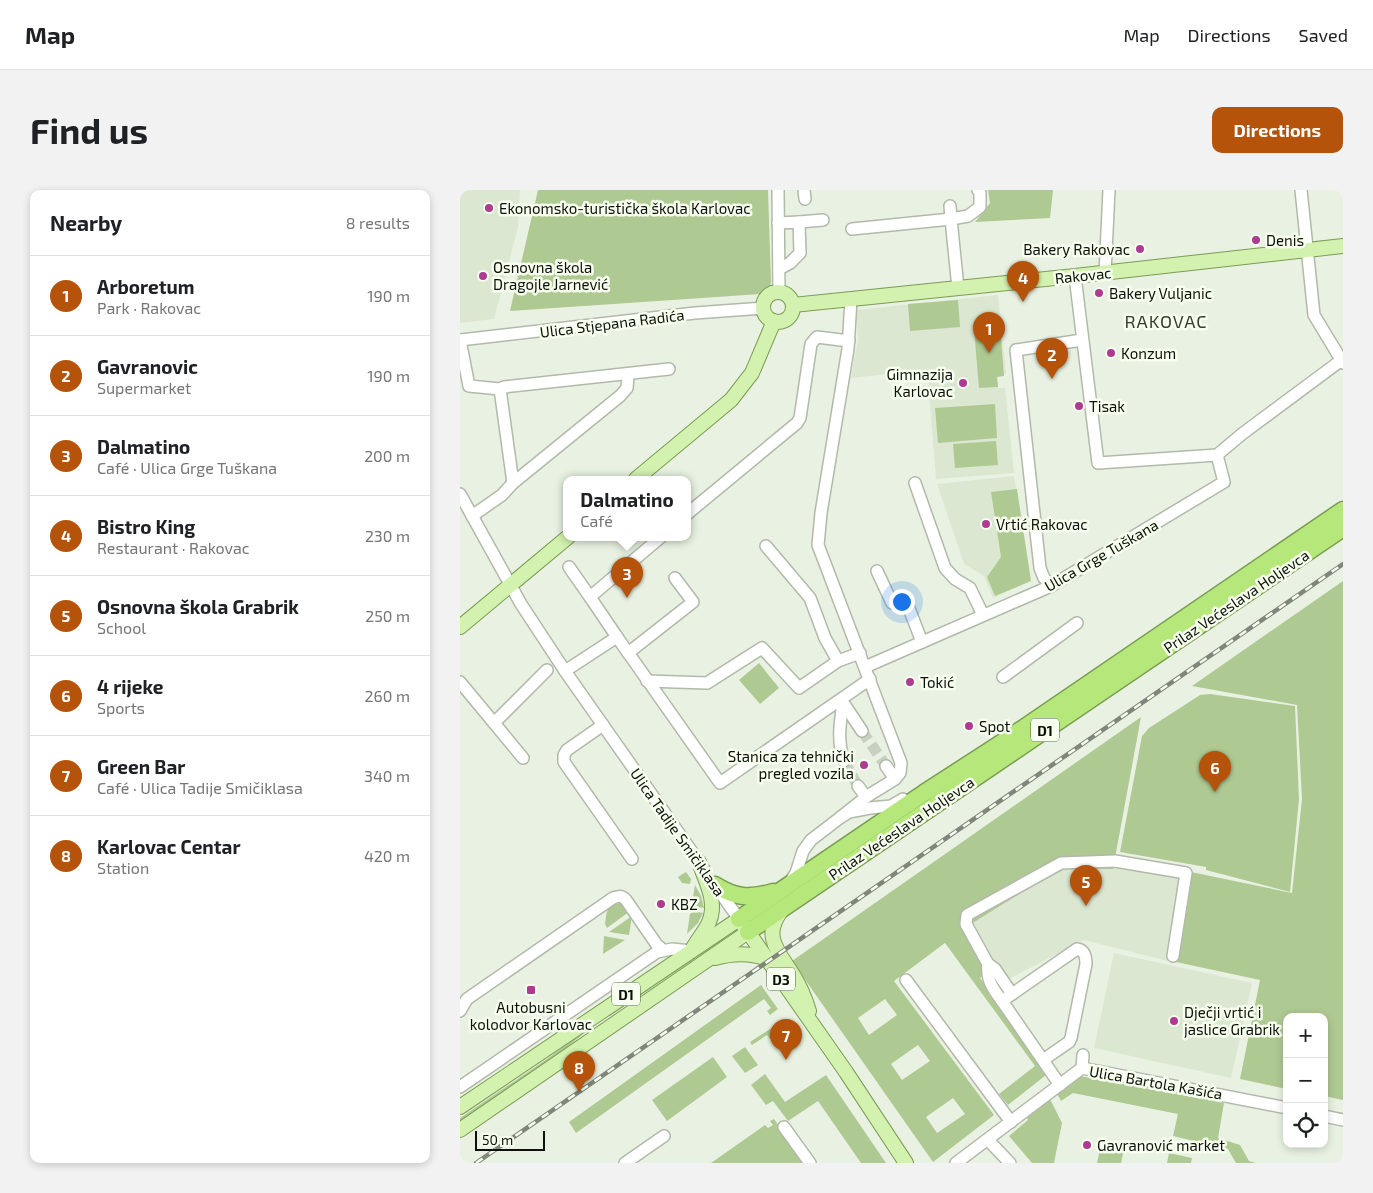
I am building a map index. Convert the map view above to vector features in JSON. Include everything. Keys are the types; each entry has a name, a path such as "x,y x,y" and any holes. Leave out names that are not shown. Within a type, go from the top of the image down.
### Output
{"highway":[{"name":"Prilaz Većeslava Holjevca","path":"743,925 785,888 924,793 1014,735 1343,510"},
{"name":"Prilaz Većeslava Holjevca","path":"743,925 782,909 1343,528"},
{"path":"715,885 742,897 757,896 785,888"}],"main road":[{"name":"Rakovac","path":"792,305 1105,273 1343,246"},
{"path":"779,292 788,296 792,305 792,310 787,318 778,321 774,321 766,315 764,308 767,297 770,294 779,292"},
{"path":"640,476 730,400 752,373 774,321"},
{"path":"460,627 563,541"},
{"path":"691,951 709,923 712,909 709,890 699,862"},
{"path":"782,909 773,923 772,940 800,986 814,1026"},
{"name":"Prilaz Većeslava Holjevca","path":"460,1107 691,951 743,925"},
{"name":"Prilaz Većeslava Holjevca","path":"460,1130 707,960 743,925"},
{"name":"Ulica Tadije Smičiklasa","path":"743,925 814,1026 906,1163"},
{"path":"707,960 742,953 757,955 766,959"}],"street":[{"path":"778,190 779,292"},
{"path":"852,229 968,216 980,207 980,193 978,190"},
{"path":"1105,273 1109,190"},
{"path":"1075,276 1098,463 1217,455 1242,434 1342,361 1314,315 1301,190"},
{"path":"950,206 958,288"},
{"path":"778,223 823,220"},
{"path":"779,269 790,263 800,253 799,222"},
{"path":"785,888 796,873 803,851 811,840 866,797 895,779 900,773 900,757 818,545 821,513 849,342 852,299"},
{"name":"Ulica Stjepana Radića","path":"460,340 695,313 764,308"},
{"path":"691,511 797,423 800,418 811,344 817,337 849,342"},
{"path":"460,340 469,386 500,389 504,387 628,375 669,369"},
{"path":"1051,586 1044,578 1040,568 1016,350 1082,340"},
{"path":"472,516 502,495 513,483 620,396 627,388 628,375"},
{"path":"500,389 513,483"},
{"name":"Ulica Grge Tuškana","path":"865,666 1051,586 1224,482 1217,455"},
{"path":"915,483 945,568 955,579 970,588 983,615"},
{"name":"Ulica Tadije Smičiklasa","path":"460,494 510,585 565,672 743,925"},
{"path":"590,597 656,541"},
{"path":"766,546 810,598 825,638 838,662"},
{"path":"569,567 720,783 842,701 870,679"},
{"path":"877,571 892,603 905,598 922,642"},
{"path":"628,653 694,602 675,578"},
{"path":"1003,677 1077,623"},
{"path":"565,672 617,637"},
{"path":"648,681 707,683 762,648 799,688 838,662 860,653"},
{"path":"494,723 547,670"},
{"path":"460,682 523,758"},
{"path":"842,701 862,731"},
{"path":"842,701 840,751 844,761"},
{"path":"603,725 567,750 564,754 564,762 632,859"},
{"path":"886,766 895,779"},
{"path":"858,786 866,797"},
{"path":"841,817 849,812 891,806 907,797 924,793"},
{"path":"1060,1085 1043,1060 1007,998 995,969 988,964 966,924 967,915 1062,863 1115,861 1186,872 1173,956"},
{"path":"460,1011 467,999 613,898 619,896 623,896 656,945 663,950"},
{"path":"1007,998 1077,949 1084,952 1086,964 1071,1038 1069,1042 1043,1060"},
{"path":"460,1088 657,952 663,950 691,951"},
{"path":"906,980 1011,1122"},
{"path":"1082,1068 1083,1055"},
{"name":"Ulica Bartola Kašića","path":"956,1163 1082,1068 1283,1107"},
{"path":"1328,1117 1343,1120"},
{"path":"784,1127 810,1163"},
{"path":"625,1163 664,1136"},
{"path":"988,1140 1010,1163"}],"shaded area":[{"name":"Osnovna škola Dragojle Jarnević","path":"460,190 520,190 518,227 494,319 460,323"},
{"name":"Gimnazija Karlovac","path":"998,295 1006,374 997,375 998,388 1005,388 1014,473 936,479 927,370 851,378 858,340 856,310"},
{"name":"Vrtić Rakovac","path":"1014,476 1031,581 993,598 984,576 964,564 937,484"},
{"path":"1054,858 1191,867 1171,962 1084,940 1005,981 971,919"},
{"path":"1114,953 1252,983 1231,1078 1094,1048"}],"green space":[{"path":"538,190 768,190 770,290 761,294 510,311"},
{"path":"988,190 1053,190 1050,218 975,222 990,203"},
{"path":"958,300 960,327 910,331 908,304"},
{"path":"1000,327 1004,376 997,377 998,387 979,388 974,329"},
{"path":"995,404 997,438 938,443 935,408"},
{"path":"996,441 998,465 955,468 953,444"},
{"path":"1017,489 1031,581 995,596 987,577 1001,557 991,492"},
{"path":"1343,581 1343,1100 1328,1097 1328,1013 1283,1013 1283,1088 1240,1079 1260,980 1176,962 1191,872 1292,893 1302,799 1297,705 1192,686"},
{"path":"759,663 779,688 760,704 739,680"},
{"path":"1210,694 1295,706 1299,799 1290,892 1206,870 1206,867 1120,852 1142,736 1149,728 1200,695"},
{"path":"1141,717 1113,869 1061,868 971,924 996,964 980,978 1046,1075 1008,1105 999,1094 1035,1066 945,943 894,981 994,1115 933,1162 792,961","holes":["885,999 897,1015 869,1035 858,1018","918,1045 930,1061 902,1080 891,1064","953,1098 965,1114 937,1133 926,1117"]},
{"path":"686,872 691,879 690,884 682,883 678,877"},
{"path":"695,885 701,896 704,908 694,906 692,903"},
{"path":"622,903 630,911 607,928 605,924 608,909 613,905"},
{"path":"694,911 703,913 698,923 687,934 690,914"},
{"path":"632,916 629,935 609,932"},
{"path":"725,935 727,937 610,1016 607,1016"},
{"path":"604,936 625,940 603,954"},
{"path":"761,985 778,1009 770,1015 767,1011 771,1008 764,999 576,1133 569,1122"},
{"path":"776,1025 781,1032 770,1039 767,1035 752,1045 750,1042"},
{"path":"584,1031 563,1052 460,1124 460,1118 547,1059"},
{"path":"745,1047 758,1065 745,1073 732,1056"},
{"path":"713,1057 727,1077 667,1121 652,1100"},
{"path":"765,1074 785,1102 826,1075 886,1163 861,1163 818,1101 788,1121 773,1101 766,1105 751,1085"},
{"path":"1080,1076 1224,1103 1218,1138 1240,1145 1249,1161 1256,1163 1236,1163 1228,1149 1173,1136 1178,1114 1073,1093 1061,1101 1056,1092"},
{"path":"1049,1097 1062,1123 1054,1163 1032,1163 1009,1136 1028,1120 1026,1116"},
{"path":"774,1119 806,1163 711,1163 765,1125 768,1128 773,1125 770,1121"},
{"path":"1102,1140 1125,1145 1121,1163 1097,1163"},
{"path":"1169,1153 1192,1158 1191,1163 1167,1163"}],"tunnel":[{"path":"862,731 886,766"},
{"path":"844,761 858,786"}],"railway":[{"path":"476,1163 1343,564"}],"place":[{"name":"Ekonomsko-turistička škola Karlovac","path":"489,208"},
{"name":"Denis","path":"1256,240"},
{"name":"Bakery Rakovac","path":"1140,249"},
{"name":"Osnovna škola Dragojle Jarnević","path":"483,276"},
{"name":"Bakery Vuljanic","path":"1099,293"},
{"name":"Bistro King","path":"1023,302"},
{"name":"Arboretum","path":"989,353"},
{"name":"Konzum","path":"1111,353"},
{"name":"Gavranovic","path":"1052,379"},
{"name":"Gimnazija Karlovac","path":"963,383"},
{"name":"Tisak","path":"1079,406"},
{"name":"Vrtić Rakovac","path":"986,524"},
{"name":"Dalmatino","path":"627,598"},
{"name":"Tokić","path":"910,682"},
{"name":"Spot","path":"969,726"},
{"name":"Stanica za tehnički pregled vozila","path":"864,765"},
{"name":"4 rijeke","path":"1215,792"},
{"name":"KBZ","path":"661,904"},
{"name":"Osnovna škola Grabrik","path":"1086,906"},
{"name":"Autobusni kolodvor Karlovac","path":"531,990"},
{"name":"Dječji vrtić i jaslice Grabrik","path":"1174,1021"},
{"name":"Green Bar","path":"786,1060"},
{"name":"Karlovac Centar","path":"579,1092"},
{"name":"Gavranović market","path":"1087,1145"}],"district":[{"name":"RAKOVAC","path":"1166,321"}]}
